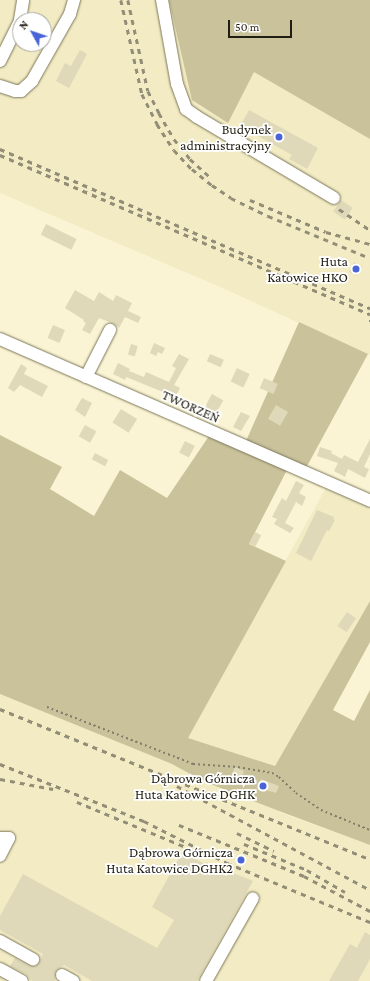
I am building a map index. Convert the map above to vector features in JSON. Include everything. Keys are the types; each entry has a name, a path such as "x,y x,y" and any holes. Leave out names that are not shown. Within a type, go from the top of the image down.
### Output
{"street":[{"path":"21,12 23,0"},
{"path":"0,86 15,91 21,91 32,81 70,14 74,0"},
{"path":"162,0 177,84 186,109 334,198"},
{"path":"0,60 12,37"},
{"path":"86,377 110,330"},
{"name":"TWORZEŃ","path":"0,339 370,501"},
{"path":"0,838 9,838 0,856"},
{"path":"206,981 252,898"},
{"path":"0,940 33,959"},
{"path":"0,969 22,981"},
{"path":"62,975 73,981"}],"path":[{"path":"47,707 192,764 238,767 272,773 279,777 296,793 321,810 370,830"}],"shaded area":[{"path":"0,0 370,0 370,355 220,287 0,193"},
{"path":"169,0 370,0 370,139 254,72 228,123 192,100"},
{"path":"299,322 368,354 306,468 246,441"},
{"path":"0,435 62,467 50,489 94,516 120,470 167,498 209,436 287,470 249,544 286,561 188,738 275,766 370,601 370,642 333,710 354,721 370,690 370,845 203,781 172,764 0,694"},
{"path":"326,488 370,506 370,601 275,766 279,812 370,845 370,981 0,981 0,694 172,764"}],"building":[{"path":"80,50 87,54 69,88 56,81 65,63 71,66"},
{"name":"Budynek administracyjny","path":"249,110 318,148 307,169 289,159 292,155 240,126"},
{"path":"341,200 353,208 345,219 333,212"},
{"path":"46,224 77,239 71,250 41,235"},
{"name":"Huta Katowice HKO","path":"354,262 362,266 357,276 349,272"},
{"path":"75,290 94,301 99,292 113,301 116,295 132,303 128,311 141,317 138,323 125,317 119,328 114,324 99,318 90,334 82,330 86,323 83,321 84,320 65,308"},
{"path":"53,325 65,330 59,343 48,338"},
{"path":"154,343 165,348 162,354 158,352 156,356 150,353"},
{"path":"131,344 138,346 135,357 128,355"},
{"path":"179,354 189,359 174,385 180,388 174,400 162,394 163,392 126,377 125,380 113,374 118,363 130,369 129,371 144,377 146,372 169,382 176,368 172,366"},
{"path":"210,354 224,360 221,367 207,361"},
{"path":"21,364 27,368 24,374 48,386 42,397 20,385 14,392 8,388"},
{"path":"237,368 250,374 243,388 231,382"},
{"path":"264,378 278,384 274,394 260,388"},
{"path":"212,394 223,400 214,418 202,411"},
{"path":"82,398 92,403 85,417 75,410"},
{"path":"276,405 288,412 280,426 268,419"},
{"path":"121,409 137,419 129,433 113,423"},
{"path":"241,412 250,416 241,431 233,427"},
{"path":"85,425 96,431 90,443 79,436"},
{"path":"370,439 370,454 364,467 369,469 365,478 348,469 345,477 334,471 338,463 317,456 320,447 332,451 331,453 342,459 344,455 358,462"},
{"path":"185,441 195,446 189,458 179,453"},
{"path":"95,453 108,460 105,466 92,459"},
{"path":"296,481 304,485 299,493 306,497 302,506 296,502 285,523 294,528 290,533 274,524 277,519 272,517 282,498 286,501"},
{"path":"317,510 334,517 333,519 335,520 329,531 327,530 311,561 296,553"},
{"path":"255,532 261,535 255,547 249,544"},
{"path":"347,612 356,618 347,632 337,626"},
{"path":"235,767 244,771 240,779 231,775"},
{"path":"261,779 279,786 276,793 266,790 265,792 257,789"},
{"path":"182,852 205,864 206,862 253,881 197,981 92,981 64,965 56,971 55,981 32,981 26,974 10,966 15,958 30,966 37,966 43,954 0,930 0,916 23,874 157,948 174,920 152,907"},
{"path":"365,932 370,935 370,959 358,981 329,981 350,944 357,948"}],"railway":[{"path":"121,0 142,94 157,124 174,150 192,169 231,198 268,216 370,258"},
{"path":"128,0 148,91 174,139 190,159 210,177"},
{"path":"0,149 370,308"},
{"path":"0,155 370,314"},
{"path":"250,200 326,232 370,244"},
{"path":"339,209 370,230"},
{"path":"0,709 370,859"},
{"path":"0,764 144,821 227,863 370,922"},
{"path":"0,779 53,789"},
{"path":"177,786 370,890"},
{"path":"77,802 188,848"},
{"path":"179,825 304,876 370,911"},
{"path":"237,833 274,851"},
{"path":"244,844 307,870 345,892"}],"place":[{"name":"Budynek administracyjny","path":"279,137"},
{"name":"Huta Katowice HKO","path":"356,269"},
{"name":"Dąbrowa Górnicza Huta Katowice DGHK","path":"263,786"},
{"name":"Dąbrowa Górnicza Huta Katowice DGHK2","path":"241,860"}]}
